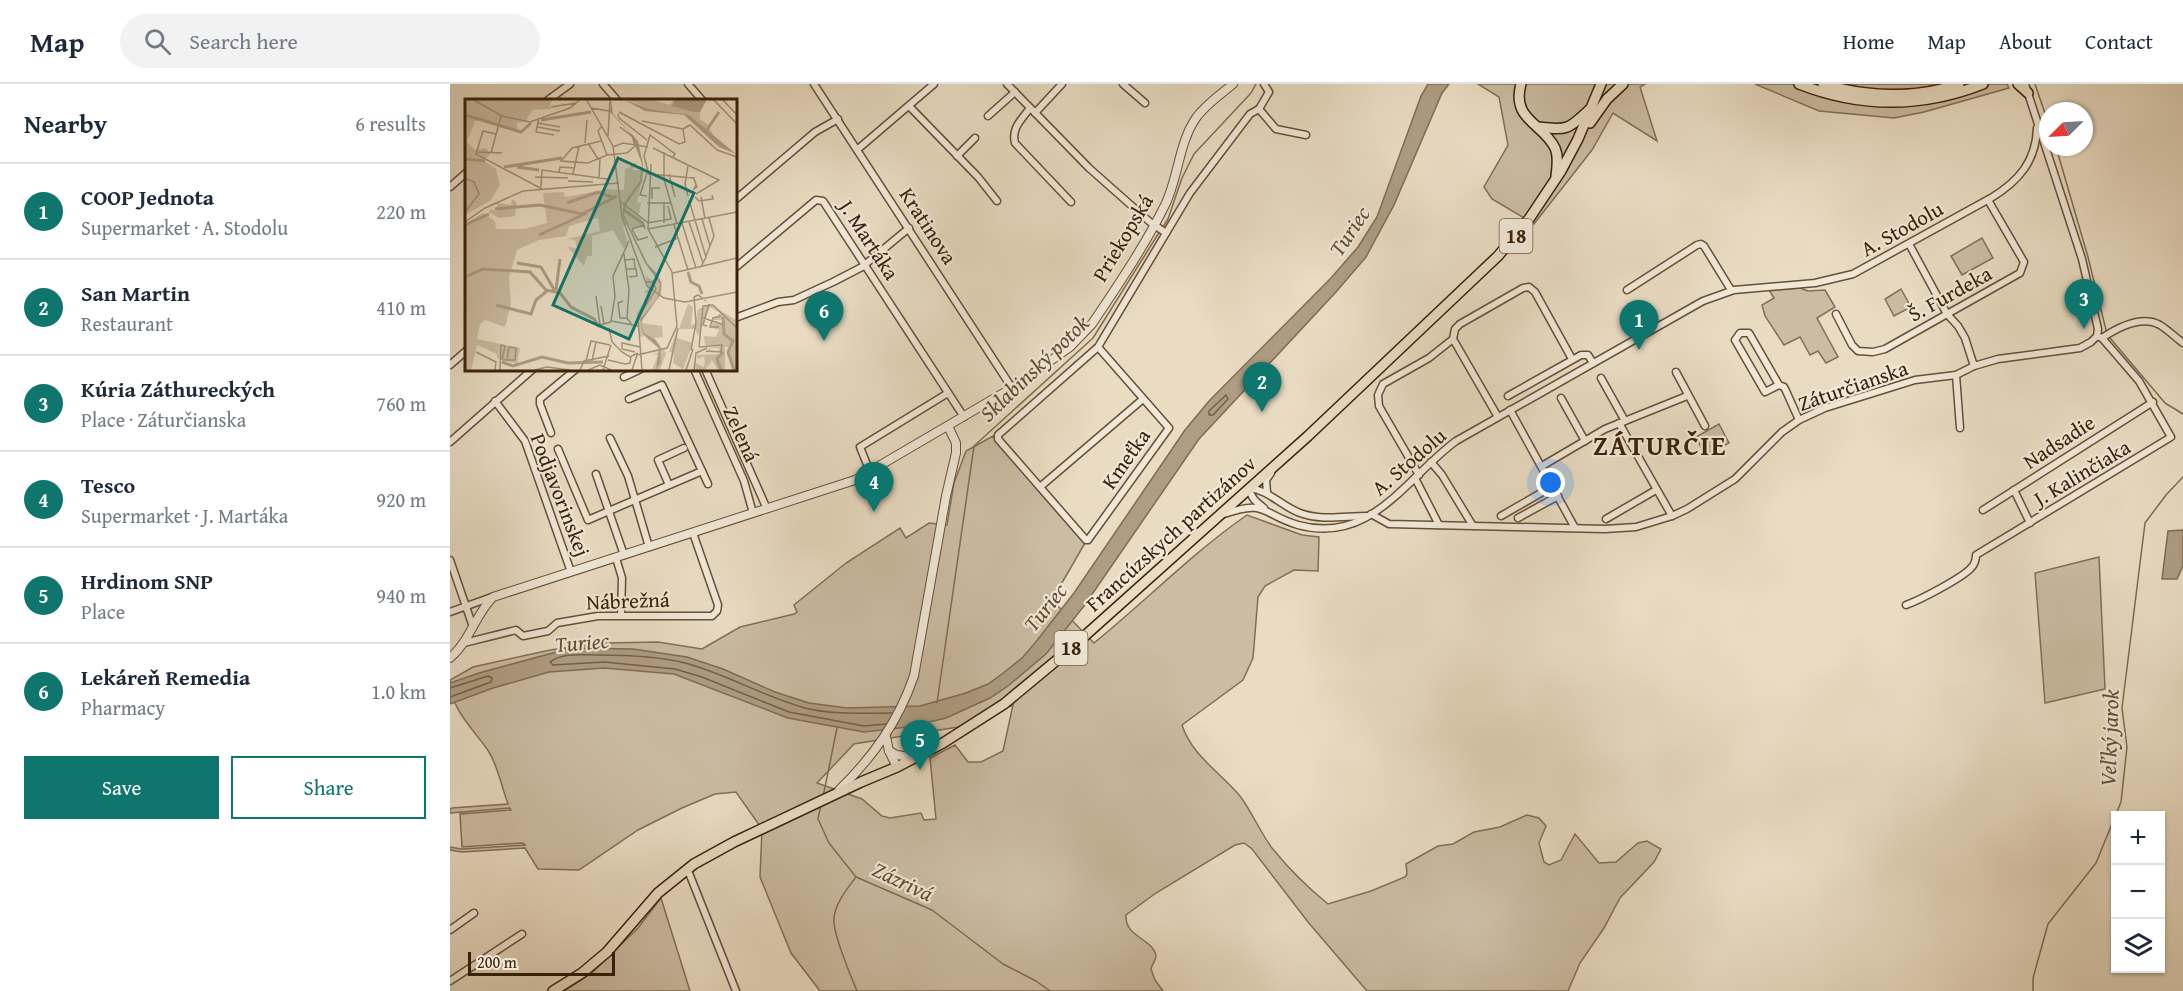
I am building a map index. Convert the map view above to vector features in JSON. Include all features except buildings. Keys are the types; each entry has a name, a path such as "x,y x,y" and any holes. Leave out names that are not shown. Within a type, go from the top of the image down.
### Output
{"main road":[{"path":"1521,84 1519,94 1521,109 1556,149 1558,161 1556,179"},
{"name":"18","path":"1556,179 1578,139 1600,84"},
{"path":"1578,139 1607,99 1623,84"},
{"path":"1799,84 1842,98 1898,103 1944,97 1983,84"},
{"path":"1823,84 1865,93 1898,95 1926,92 1959,84"},
{"path":"2018,84 2026,87"},
{"path":"1538,127 1563,129 1578,121 1592,107"},
{"name":"Francúzskych partizánov","path":"553,991 582,973 607,952 658,893 687,868 718,849 915,758 961,732 1011,699 1153,576 1484,271 1521,230 1556,179"}],"street":[{"path":"549,99 570,84"},
{"path":"603,84 616,99"},
{"path":"688,84 701,99"},
{"name":"Kratinova","path":"814,84 1012,388"},
{"path":"858,149 934,84"},
{"path":"1007,84 1089,168 1156,227 1166,233"},
{"path":"1062,84 1033,110 1013,133 1016,143 1071,202"},
{"path":"1123,84 1145,103"},
{"name":"Priekopská","path":"493,597 837,487 870,472 1012,388 1070,347 1106,306 1156,227 1172,189 1191,125 1207,105 1233,84"},
{"path":"1040,487 998,439 998,435 1098,347 1190,193 1250,114 1259,110 1269,92 1264,84"},
{"path":"2026,87 2082,259 2098,329 2103,336"},
{"path":"988,116 1015,92"},
{"path":"691,99 697,94"},
{"path":"909,106 978,177 997,201"},
{"path":"1259,110 1276,129 1306,135"},
{"path":"736,199 815,132 838,119"},
{"name":"A. Stodolu","path":"1369,515 1391,501 1456,441 1694,306 1731,290 1815,283 1844,277 1863,269 1988,200 2013,183 2029,163 2035,150 2037,121"},
{"path":"957,156 975,138"},
{"path":"450,187 465,174"},
{"name":"J. Martáka","path":"736,267 820,199 964,417"},
{"name":"Š. Furdeka","path":"1836,314 1852,345 1858,351 1873,352 1885,349 2020,273 2024,262 1988,200"},
{"path":"736,318 778,302 794,300 816,290 865,264 909,228"},
{"path":"1628,290 1701,244 1731,290"},
{"path":"1909,244 1947,314 1965,338 1974,366"},
{"path":"1498,417 1453,339 1455,329 1460,324 1523,288 1529,287 1535,292 1572,359"},
{"path":"1106,306 1117,313"},
{"name":"Záturčianska","path":"1369,515 1389,524 1605,529 1636,526 1672,516 1687,509 1735,479 1769,444 1799,420 1824,408 1907,382 1956,375 1974,366 2019,355 2080,348 2130,323 2157,324 2183,343"},
{"path":"1779,385 1766,392 1736,340 1740,333 1749,333 1779,385 1784,387 1799,420"},
{"name":"J. Kalinčiaka","path":"1906,605 1958,579 1972,568 1976,562 1976,555 2168,439 2171,434 2153,402 2131,369 2103,336"},
{"path":"1439,525 1417,476 1379,406 1377,395 1383,384 1428,358 1453,339"},
{"name":"Kmeťka","path":"1098,347 1143,399 1168,428 1086,540 1040,487 1143,399"},
{"path":"450,365 465,352"},
{"path":"1508,396 1572,359 1585,354 1593,363"},
{"path":"450,442 531,370"},
{"path":"551,433 540,399 575,370"},
{"path":"624,377 639,370"},
{"name":"Zelená","path":"694,370 744,481 753,513"},
{"name":"Zelená","path":"705,370 766,509"},
{"path":"1676,372 1705,426"},
{"path":"1956,375 1960,428"},
{"path":"1601,378 1656,490 1672,516"},
{"path":"629,399 662,385 708,484"},
{"path":"870,472 860,447 948,393"},
{"path":"1542,466 1622,422 1687,396"},
{"path":"1561,398 1586,441"},
{"name":"Podjavorinskej","path":"495,401 525,441 571,572"},
{"name":"Nadsadie","path":"1983,510 2153,402"},
{"path":"1510,410 1575,528"},
{"path":"837,793 866,763 887,734 904,702 914,676 946,496 956,453 956,443 948,426"},
{"path":"610,438 628,476 649,547"},
{"path":"669,485 658,460 684,448"},
{"path":"558,449 588,520 702,471"},
{"path":"1267,492 1266,480 1280,460"},
{"path":"1431,462 1442,475 1473,526"},
{"path":"596,474 610,511 620,556 621,615"},
{"path":"1501,516 1553,486"},
{"path":"1249,488 1267,492 1282,505 1309,516 1329,518 1369,515 1360,522 1325,529 1297,524 1255,501 1250,495 1249,488"},
{"path":"1606,519 1656,490"},
{"path":"2014,490 2031,523"},
{"path":"1518,518 1558,496"},
{"path":"1218,517 1245,507 1270,511"},
{"name":"Nábrežná","path":"464,643 516,630 523,636 548,631 557,623 598,616 712,616 717,611 718,605 693,533"},
{"path":"450,560 473,627"},
{"path":"450,612 493,597"},
{"path":"450,658 464,643 481,611 493,597"},
{"path":"887,734 889,751 897,767"},
{"path":"889,751 915,758"},
{"path":"687,868 736,991"},
{"path":"450,930 474,913"},
{"path":"450,981 522,934"}],"shaded area":[{"path":"1478,84 1645,84 1640,87 1657,141 1613,113 1592,150 1534,224 1492,199 1484,187 1508,145 1499,97"},
{"path":"1755,84 2007,84 2009,88 1894,118 1819,111"},
{"path":"1982,238 1993,258 1962,275 1951,256"},
{"path":"1800,288 1808,291 1825,290 1835,307 1817,318 1838,357 1826,363 1818,351 1810,355 1800,337 1784,345 1765,316 1762,305 1774,298 1769,290"},
{"path":"1901,289 1911,307 1894,316 1885,299"},
{"path":"1719,424 1729,443 1705,455 1696,437"},
{"path":"993,436 1085,543 1052,600 1094,643 1207,545 1247,515 1302,535 1319,537 1318,571 1294,570 1265,586 1258,597 1253,658 1243,680 1182,725 1192,746 1240,796 1278,856 1298,878 1328,904 1371,891 1405,877 1406,864 1438,846 1453,844 1474,832 1500,827 1527,815 1539,818 1546,826 1539,843 1544,862 1549,865 1561,860 1575,834 1599,863 1616,862 1638,843 1647,841 1661,849 1654,862 1620,898 1604,928 1580,963 1568,991 1367,991 1308,922 1252,849 1244,843 1235,845 1156,893 1126,915 1127,922 1134,933 1154,950 1156,958 1151,969 1163,991 820,991 791,953 760,877 762,829 736,792 715,794 682,808 638,830 579,870 538,869 525,848 462,852 450,850 450,847 461,849 525,845 523,843 462,847 460,814 511,810 510,808 450,813 452,808 508,804 489,752 458,710 451,691 450,680 473,667 550,650 604,643 658,642 702,649 740,627 794,614 797,612 794,605 846,563 900,528 906,538 929,523 947,525 954,483 966,451","holes":["1013,705 1003,751 981,762 968,762 955,745 930,758 936,819 924,820 921,813 890,818 882,816 862,799 817,783 854,744 958,727"]},
{"path":"2099,557 2105,689 2045,703 2035,573"},
{"path":"661,898 690,991 564,991 592,973 638,928"}],"water":[{"path":"1428,84 1449,84 1442,93 1394,205 1366,257 1199,439 1084,606 1046,654 990,698 946,718 908,727 864,732 788,718 674,674 604,668 549,672 493,688 450,704 450,683 571,648 633,649 687,657 809,703 847,708 920,706 988,684 1022,658 1035,643 1074,593 1185,430 1209,401 1331,278 1358,247 1377,217 1421,96"},
{"path":"2183,530 2183,566 2177,579 2162,579 2168,531"}],"waterway":[{"name":"Sklabinský potok","path":"1163,227 1194,154 1251,93 1256,84"},
{"name":"Veľký jarok","path":"2035,84 2041,102"},
{"name":"Veľký jarok","path":"2059,156 2088,257 2107,334"},
{"name":"Sklabinský potok","path":"937,703 974,446 1093,338 1160,231"},
{"name":"Veľký jarok","path":"2110,338 2165,403 2183,414"},
{"name":"Veľký jarok","path":"2033,991 2033,978 2048,924 2096,863 2121,802 2127,747 2122,708 2145,523 2183,477"},
{"name":"Zázrivá","path":"823,797 837,728"},
{"name":"Zázrivá","path":"821,804 818,819 829,843 856,877 932,910 1003,964 1050,991"},
{"path":"856,877 839,901 834,924 857,991"}],"place":[{"name":"Kúria Záthureckých","path":"2084,329"},
{"name":"Lekáreň Remedia","path":"824,341"},
{"name":"COOP Jednota","path":"1639,350"},
{"name":"San Martin","path":"1262,412"},
{"name":"Tesco","path":"874,512"},
{"name":"Hrdinom SNP","path":"920,770"}],"district":[{"name":"ZÁTURČIE","path":"1660,446"}],"water label":[{"name":"Turiec","path":"1349,231"},
{"name":"Turiec","path":"1045,607"},
{"name":"Turiec","path":"582,642"}]}
